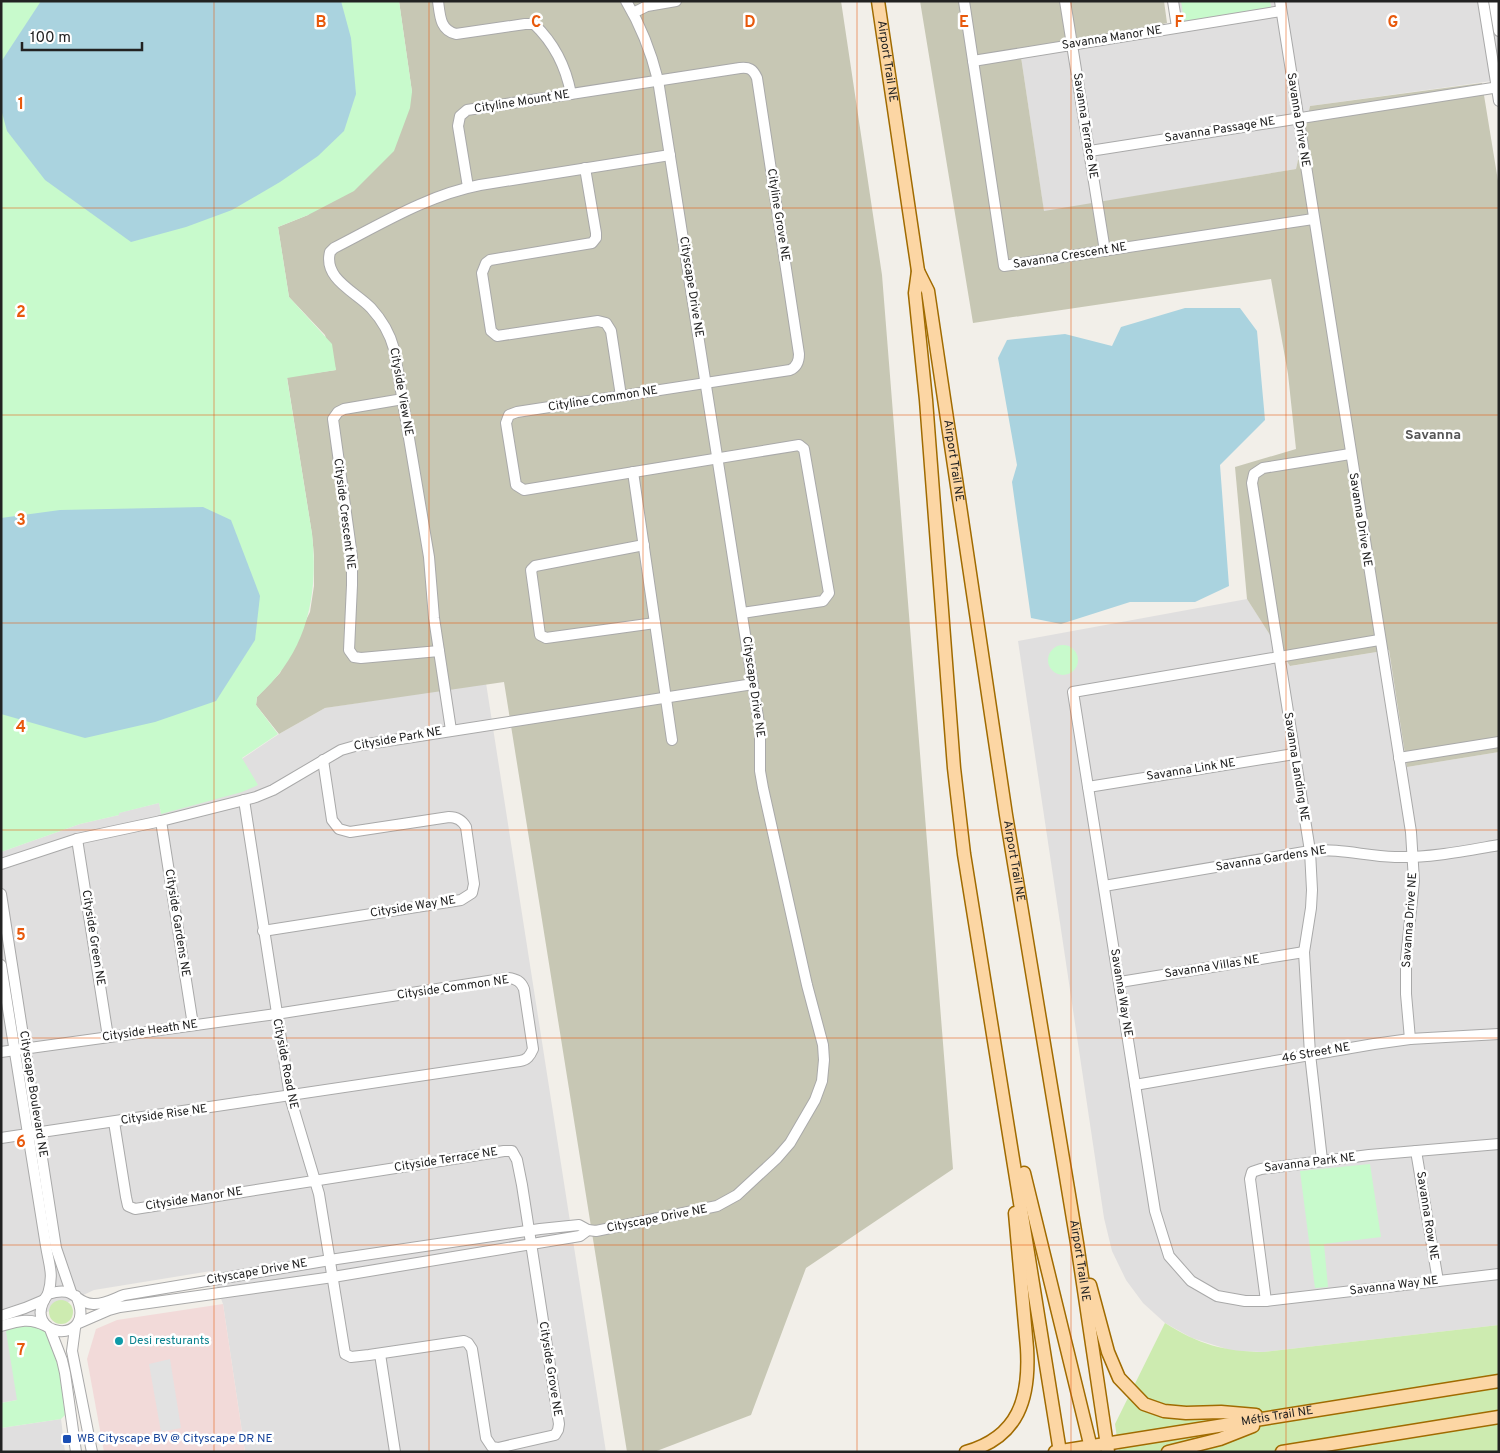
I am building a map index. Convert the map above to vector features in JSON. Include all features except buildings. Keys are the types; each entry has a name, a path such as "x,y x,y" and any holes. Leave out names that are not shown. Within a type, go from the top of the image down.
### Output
{"main road":[{"name":"Airport Trail NE","path":"878,1 918,271 916,293 954,768 964,854 1060,1452"},
{"name":"Airport Trail NE","path":"918,271 928,291 1006,815 1077,1243 1108,1448"},
{"path":"1002,1084 1092,1450"},
{"path":"966,1452 992,1441 1008,1429 1020,1411 1026,1391 1029,1368 1002,1084"},
{"path":"1077,1243 1100,1318 1108,1352 1119,1378 1144,1404 1164,1411 1186,1414 1221,1412 1279,1417"},
{"name":"Métis Trail NE","path":"1056,1452 1108,1448 1279,1417 1499,1382"},
{"path":"1168,1452 1220,1439 1279,1417"},
{"path":"1282,1452 1499,1418"},
{"path":"1333,1452 1458,1430 1499,1418"}],"street":[{"path":"438,1 441,22 444,28 456,34 534,24 550,43 562,64 568,78 571,94"},
{"name":"Cityscape Drive NE","path":"74,1294 84,1302 94,1304 107,1302 124,1295 330,1260 579,1225 588,1230 596,1231 698,1211 717,1206 737,1195 777,1158 790,1143 815,1100 822,1081 823,1045 807,986 760,772 760,730 658,80 649,48 626,1"},
{"path":"633,13 647,6 676,1"},
{"name":"Savanna Crescent NE","path":"964,1 1004,266 1313,219"},
{"name":"Savanna Terrace NE","path":"1065,1 1105,251"},
{"path":"1173,1 1178,27"},
{"path":"1483,1 1499,101"},
{"path":"1494,1 1499,31"},
{"name":"Savanna Manor NE","path":"973,62 1178,27 1280,6"},
{"name":"Savanna Drive NE","path":"1280,6 1414,857 1414,888 1406,976 1406,1008 1410,1040"},
{"name":"Cityline Grove NE","path":"658,80 743,68 752,69 757,78 799,359 794,368 790,370 706,382"},
{"name":"Cityline Mount NE","path":"468,187 458,126 460,116 468,110 658,80"},
{"name":"Savanna Passage NE","path":"1090,151 1497,88"},
{"name":"Cityside View NE","path":"451,730 439,651 430,570 397,361 391,337 371,308 342,285 332,271 329,262 330,252 334,248 422,203 455,190 670,155"},
{"path":"585,168 596,232 596,238 592,243 490,260 486,263 482,273 492,331 497,336 502,337 598,321 606,323 611,331 621,396"},
{"name":"Cityline Common NE","path":"633,472 524,490 516,485 506,423 509,415 706,382"},
{"name":"Cityside Crescent NE","path":"403,399 344,409 338,412 333,419 352,556 349,650 354,657 361,658 439,651"},
{"path":"672,740 633,472 799,445 804,449 829,594 823,601 742,613"},
{"name":"Savanna Landing NE","path":"1322,1160 1310,1054 1304,952 1311,908 1310,851 1252,483 1254,474 1263,468 1350,454"},
{"path":"644,545 535,566 531,570 536,607 540,635 546,638 655,623"},
{"name":"Savanna Way NE","path":"1379,640 1073,692 1155,1211 1169,1256 1191,1281 1217,1296 1245,1301 1266,1301 1499,1274"},
{"name":"Cityside Park NE","path":"1,864 77,839 161,821 244,800 273,790 341,750 355,746 753,684"},
{"path":"1399,758 1499,742"},
{"name":"Savanna Link NE","path":"1088,787 1294,754"},
{"name":"Cityside Way NE","path":"263,931 461,900 472,893 474,884 463,822 449,816 350,832 339,829 332,820 323,760"},
{"name":"Cityside Road NE","path":"244,800 290,1097 319,1194 345,1354"},
{"name":"Cityside Gardens NE","path":"161,821 193,1025"},
{"name":"Cityside Green NE","path":"77,839 108,1037"},
{"name":"Savanna Gardens NE","path":"1104,886 1310,851 1342,850 1376,855 1414,857 1499,846"},
{"name":"Cityscape Boulevard NE","path":"1,894 28,1134 47,1253 52,1272 51,1284 46,1297"},
{"name":"Savanna Villas NE","path":"1120,982 1304,952"},
{"name":"Cityscape Boulevard NE","path":"1,965 39,1132 56,1248 74,1294"},
{"name":"Cityside Common NE","path":"276,1014 508,978 518,981 524,989 533,1049 531,1056 526,1060 290,1097"},
{"name":"Cityside Heath NE","path":"1,1052 276,1014"},
{"name":"46 Street NE","path":"1135,1085 1310,1054 1410,1040 1499,1034"},
{"name":"Cityside Rise NE","path":"1,1138 290,1097"},
{"name":"Cityside Manor NE","path":"114,1122 128,1206 135,1209 314,1180"},
{"name":"Savanna Park NE","path":"1266,1301 1250,1179 1252,1172 1260,1169 1322,1160 1499,1144"},
{"name":"Cityside Terrace NE","path":"314,1180 512,1151 517,1160 532,1244"},
{"name":"Savanna Row NE","path":"1416,1152 1438,1281"},
{"name":"Cityscape Drive NE","path":"77,1325 120,1307 333,1277 580,1236 588,1230"},
{"name":"Cityside Grove NE","path":"345,1354 356,1357 460,1341 468,1343 472,1349 488,1449 555,1435 559,1424 532,1244"},
{"path":"1,1316 25,1308 59,1291 74,1294 81,1309 72,1351 92,1452"},
{"path":"46,1297 40,1313 62,1360 76,1452"},
{"path":"1,1326 23,1320 33,1320 62,1332 77,1325"},
{"path":"380,1354 395,1452"}],"shaded area":[{"path":"399,1 841,1 882,275 953,1169 806,1268 751,1415 654,1452 627,1452 504,682 325,708 279,734 256,705 257,697 280,673 310,612 314,586 312,534 287,377 336,370 325,335 289,297 278,227 308,215 412,92"},
{"path":"920,1 1164,1 1167,23 1021,57 1044,211 1296,169 1310,106 1482,83 1499,187 1499,752 1407,767 1389,650 1290,666 1247,599 1235,467 1296,449 1288,374 1271,279 973,323"},
{"path":"1176,1 1499,1 1499,80 1310,106 1296,169 1044,212 1021,57 1179,22"},
{"path":"1247,599 1291,666 1389,650 1407,767 1499,752 1499,1325 1264,1352 1233,1351 1192,1338 1165,1323 1143,1303 1126,1280 1112,1251 1104,1218 1018,641"},
{"path":"486,683 606,1452 245,1452 223,1304 211,1271 94,1290 24,1323 17,1400 1,1403 1,852 80,824 159,803 161,813 279,734 325,708"},
{"path":"223,1304 245,1452 104,1452 87,1359 96,1329 117,1320"},
{"path":"170,1359 181,1428 161,1432 149,1364"},
{"path":"61,1419 65,1452 1,1452 1,1428"}],"green space":[{"path":"1,1 399,1 412,92 410,108 394,151 354,191 308,215 278,227 289,297 332,344 336,370 287,378 312,534 313,580 311,602 306,623 298,643 274,680 257,697 256,705 278,734 242,758 258,785 242,792 161,814 159,803 119,813 119,815 80,824 1,852"},
{"path":"1181,1 1270,1 1271,7 1184,21"},
{"path":"1063,645 1074,649 1078,660 1074,671 1063,675 1052,671 1048,660 1052,649"},
{"path":"1370,1164 1381,1237 1324,1244 1328,1287 1315,1288 1300,1171"},
{"path":"61,1300 66,1301 72,1307 72,1317 66,1323 61,1324 56,1323 50,1317 49,1312 50,1307 56,1301"},
{"path":"24,1323 44,1330 50,1341 58,1361 65,1415 61,1419 1,1428 1,1403 17,1400 6,1331 18,1324"},
{"path":"1165,1323 1189,1336 1212,1345 1250,1352 1264,1352 1499,1325 1499,1452 1119,1452 1115,1424"}],"water":[{"path":"41,1 341,1 351,38 356,94 344,131 318,156 280,182 232,210 186,227 131,242 45,180 7,131 1,109 1,62"},
{"path":"1185,308 1240,308 1257,331 1265,420 1220,465 1229,586 1195,602 1130,602 1061,624 1031,618 1012,482 1017,465 998,358 1007,340 1065,334 1112,346 1121,327"},
{"path":"203,507 231,520 260,596 255,640 216,701 155,722 85,738 1,714 1,518 60,510"}],"place":[{"name":"Desi resturants","path":"119,1341"},
{"name":"WB Cityscape BV @ Cityscape DR NE","path":"67,1439"}],"district":[{"name":"Savanna","path":"1433,435"}]}
